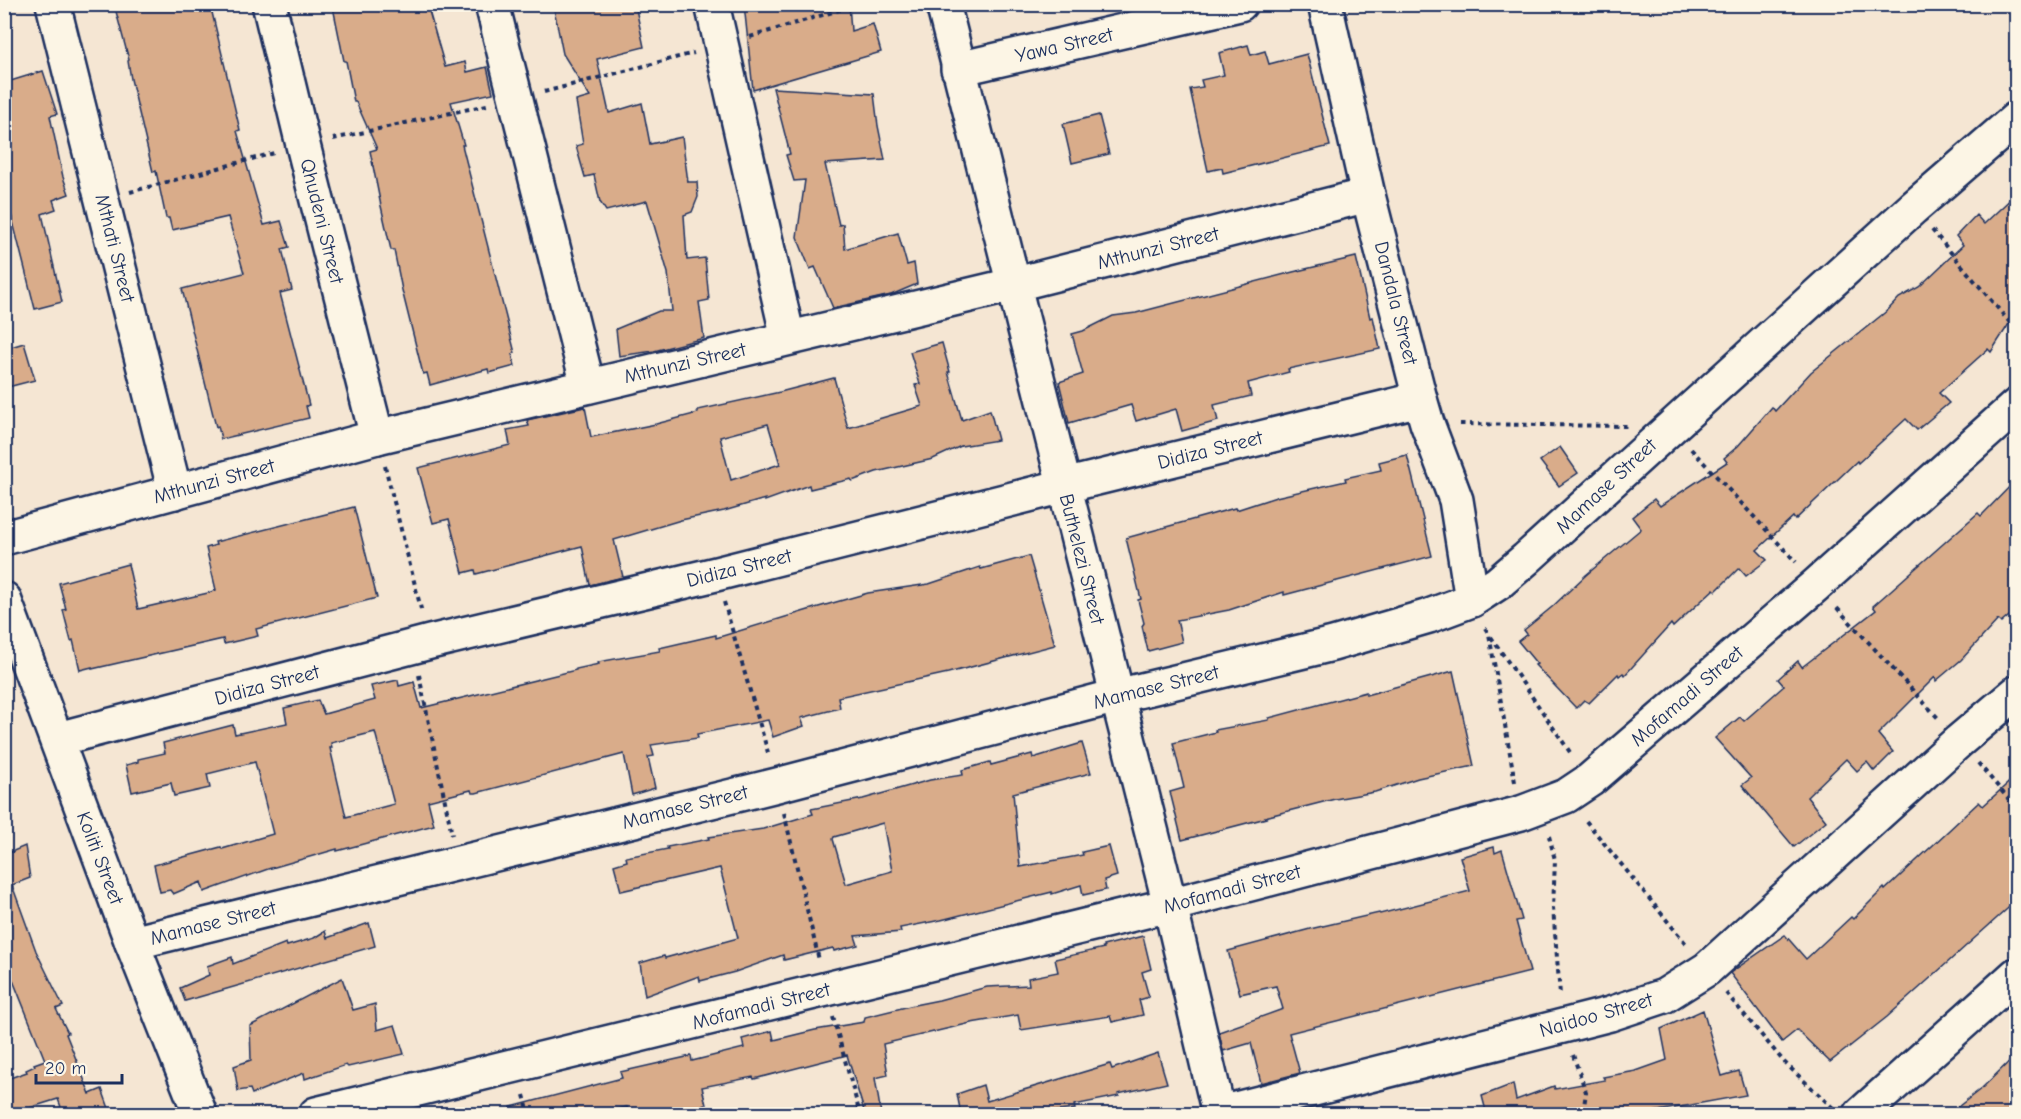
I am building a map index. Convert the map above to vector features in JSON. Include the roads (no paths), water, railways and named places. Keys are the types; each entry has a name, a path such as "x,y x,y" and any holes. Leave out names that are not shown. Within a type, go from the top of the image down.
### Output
{"street":[{"name":"Mthati Street","path":"53,4 175,492"},
{"name":"Qhudeni Street","path":"269,4 377,437"},
{"path":"492,4 588,386"},
{"path":"712,4 788,338"},
{"name":"Buthelezi Street","path":"943,4 1170,905 1218,1114"},
{"name":"Yawa Street","path":"958,69 1240,4"},
{"name":"Dandala Street","path":"1325,4 1368,195 1423,411 1456,500 1472,600"},
{"name":"Mamase Street","path":"132,943 777,785 1117,696 1333,644 1429,616 1472,600 1498,583 1526,560 1670,427 2016,118"},
{"name":"Mthunzi Street","path":"4,538 377,437 1012,285 1368,195"},
{"name":"Mofamadi Street","path":"316,1114 1170,905 1531,809 1566,796 1590,780 1816,585 2016,406"},
{"name":"Didiza Street","path":"58,739 422,645 717,574 1064,486 1423,411"},
{"name":"Koliti Street","path":"4,599 132,943 200,1114"},
{"name":"Naidoo Street","path":"1218,1114 1634,1007 1664,996 1707,969 1959,741 2016,693"},
{"path":"1861,1114 2016,975"}]}
